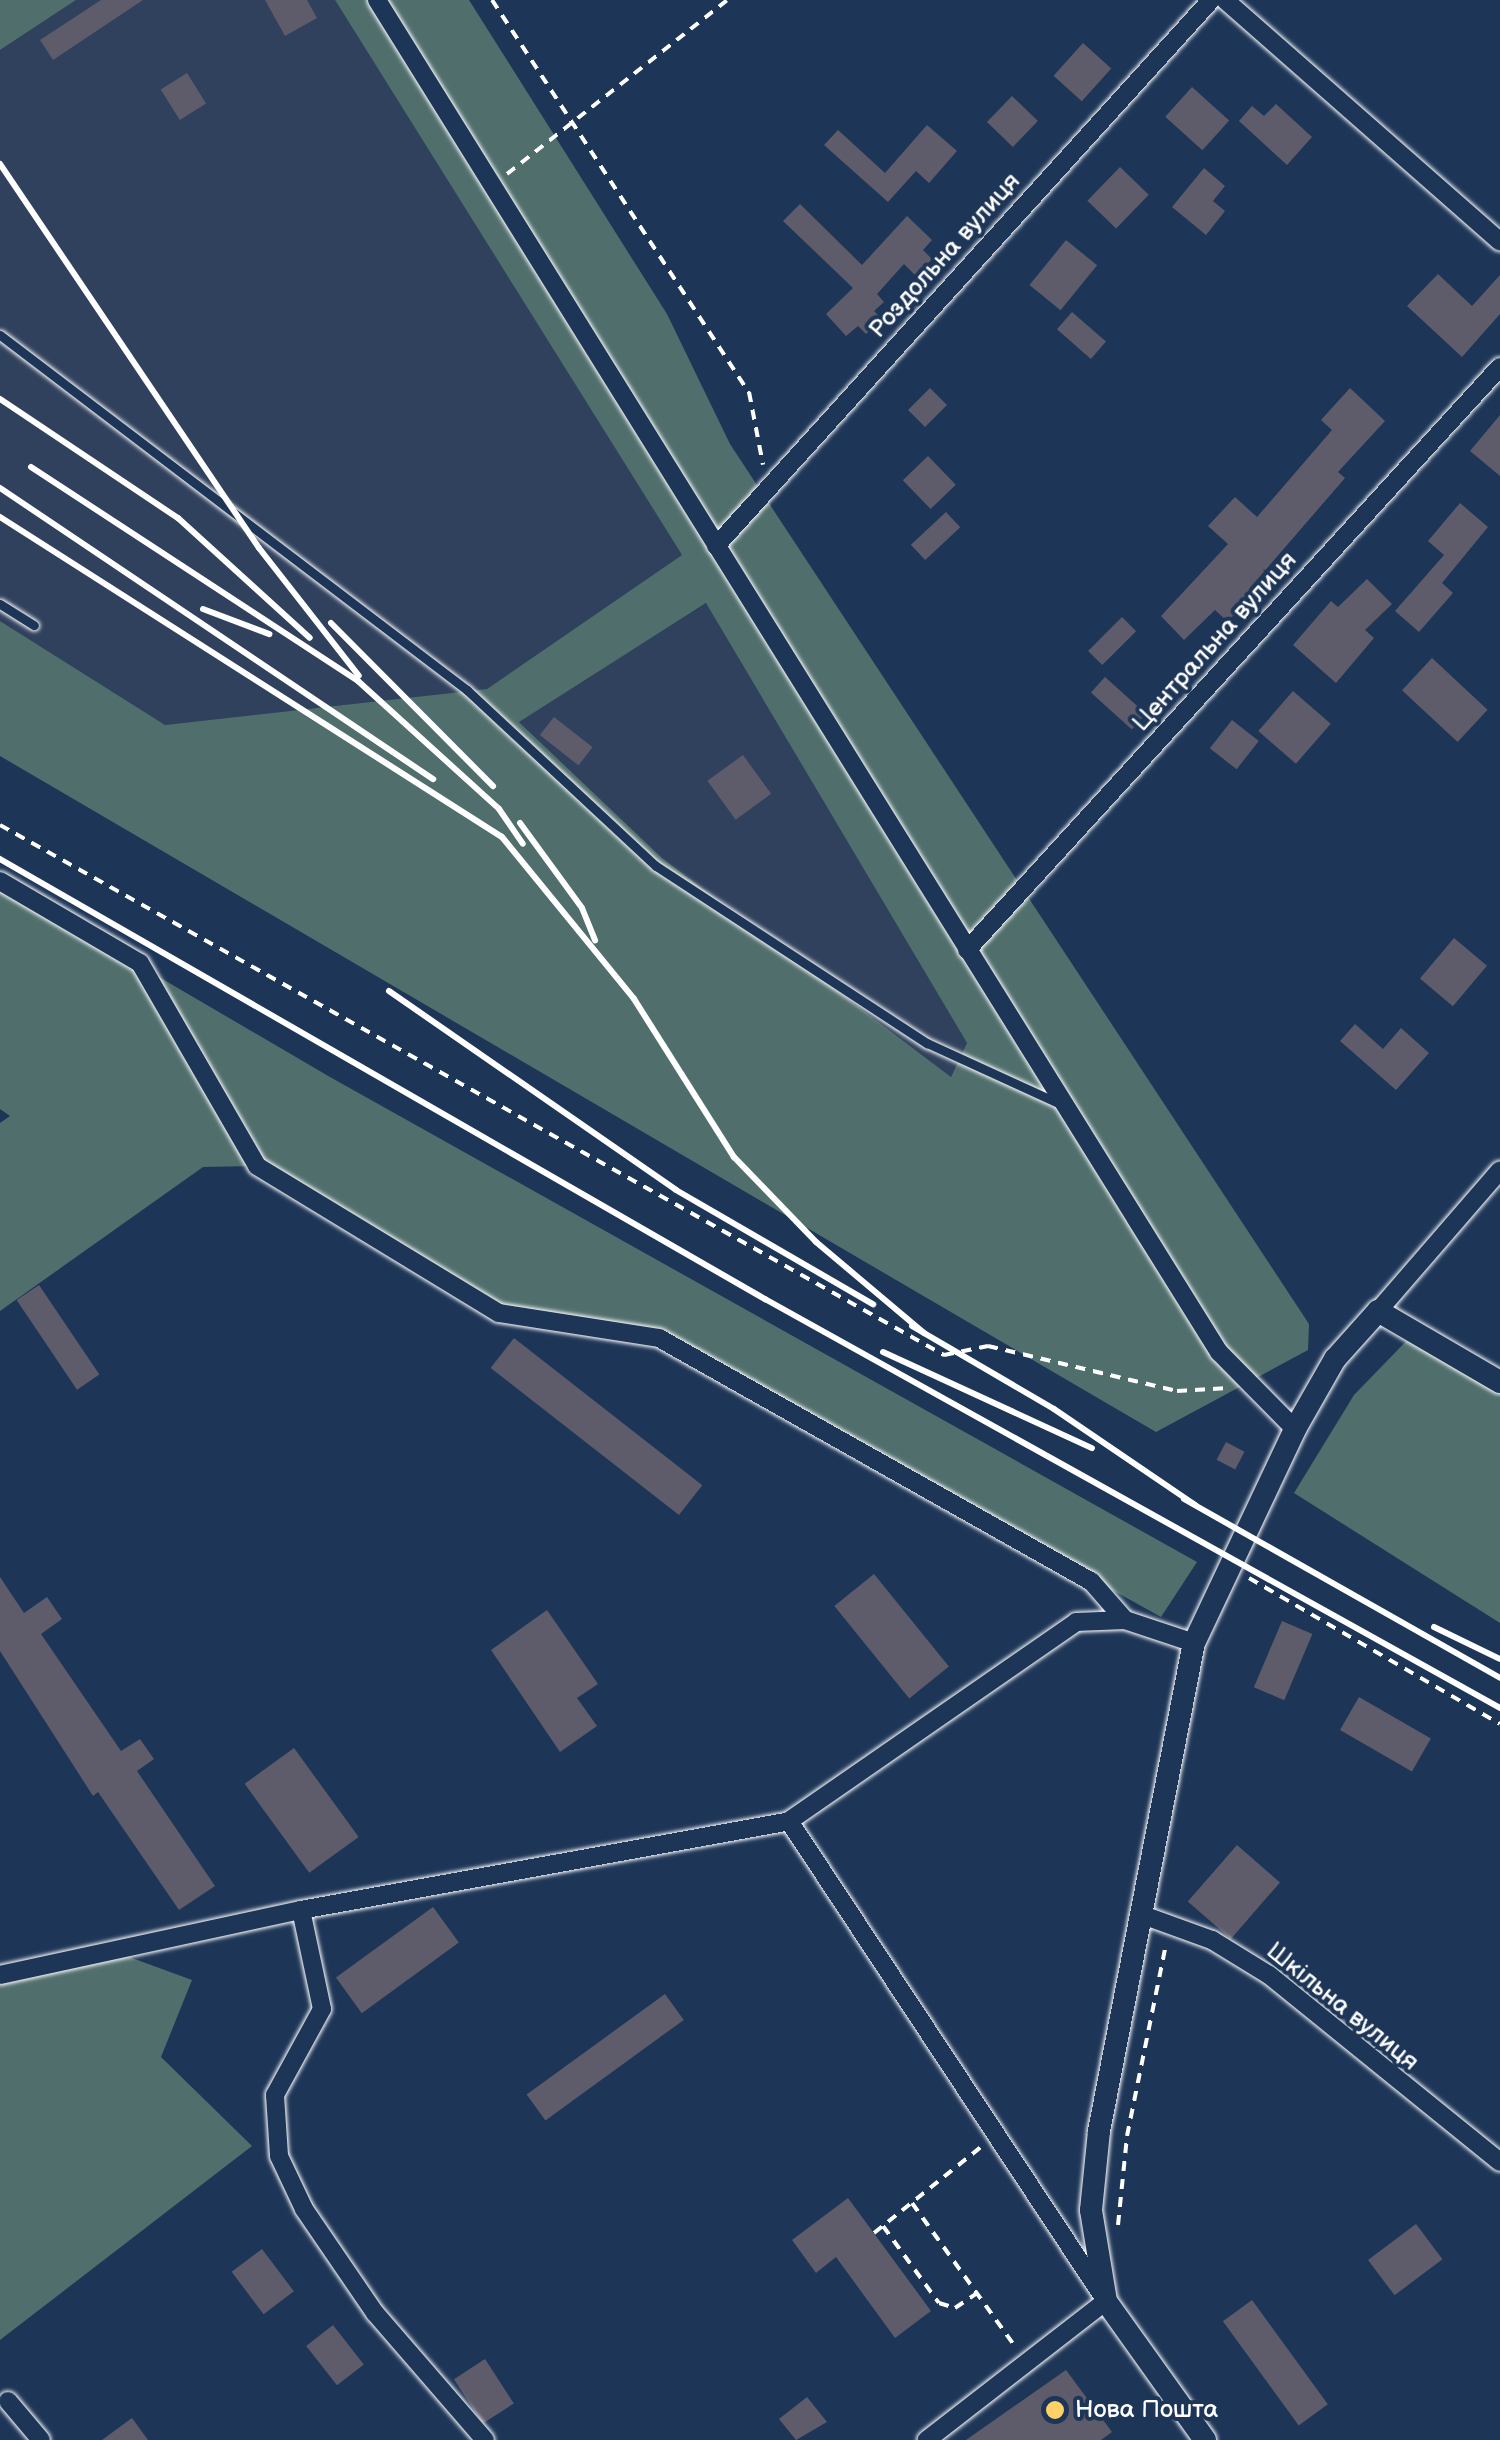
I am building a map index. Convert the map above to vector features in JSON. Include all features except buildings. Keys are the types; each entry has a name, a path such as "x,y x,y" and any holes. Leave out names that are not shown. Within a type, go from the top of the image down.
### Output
{"street":[{"path":"377,0 1219,1352 1296,1428"},
{"name":"Роздольна вулиця","path":"716,546 1211,0"},
{"path":"1225,0 1500,242"},
{"name":"Центральна вулиця","path":"966,950 1500,366"},
{"path":"0,881 140,963 257,1166 499,1313 659,1338 1091,1581 1125,1620"},
{"path":"1106,2301 1091,2210 1098,2131 1194,1642 1296,1428 1335,1359 1500,1170"},
{"path":"1378,1311 1500,1382"},
{"path":"0,1975 300,1910 789,1821 1076,1622 1125,1620 1194,1642"},
{"path":"789,1821 1106,2301 1205,2440"},
{"path":"300,1910 322,2009 275,2095 280,2156 304,2209 374,2313 485,2440"},
{"name":"Шкільна вулиця","path":"1140,1914 1212,1940 1269,1975 1500,2162"},
{"path":"926,2440 1106,2301"},
{"path":"8,2401 42,2440"}],"lane":[{"path":"0,335 467,690 656,866 927,1043 1062,1105"},
{"path":"0,604 34,625"}],"path":[{"path":"492,0 749,392 758,459 775,481"},
{"path":"492,185 728,0"},
{"path":"0,826 944,1355 988,1346 1177,1391 1254,1387"},
{"path":"1213,1596 1222,1601 1247,1576 1500,1724"},
{"path":"1118,2229 1127,2136 1170,1925"},
{"path":"874,2233 996,2135"},
{"path":"912,2203 1026,2362"},
{"path":"883,2226 939,2303 954,2308 977,2293"}],"shaded area":[{"path":"76,0 335,0 682,555 487,689 164,725 0,621 0,50"},
{"path":"707,603 967,1043 951,1077 662,858 518,721"}],"green space":[{"path":"0,0 76,0 0,50"},
{"path":"335,0 469,0 667,314 730,444 1309,1324 1308,1350 1156,1432 0,756 0,621 165,725 487,689 682,555","holes":["706,603 967,1043 951,1077 662,858 519,722"]},
{"path":"0,884 330,1077 1197,1562 1161,1617 659,1338 499,1313 257,1166 203,1167 0,1311 0,1123 10,1116 0,1109"},
{"path":"1415,1332 1500,1382 1500,1623 1294,1493 1354,1395"},
{"path":"121,1954 192,1980 161,2057 252,2146 0,2340 0,1975"}],"railway":[{"path":"0,164 259,548 359,676"},
{"path":"0,399 178,518 310,638"},
{"path":"31,467 358,681 499,809 523,844"},
{"path":"0,488 433,779"},
{"path":"0,517 502,837 634,999 734,1157 816,1242 924,1333"},
{"path":"203,609 269,634"},
{"path":"331,623 493,786"},
{"path":"520,823 582,908 595,940"},
{"path":"0,859 765,1299 1500,1708"},
{"path":"389,991 676,1190 873,1304"},
{"path":"912,1326 1054,1409 1195,1505"},
{"path":"883,1352 1092,1448"},
{"path":"1184,1499 1500,1678"},
{"path":"1434,1627 1500,1659"}],"place":[{"name":"Нова Пошта","path":"1055,2410"}]}
